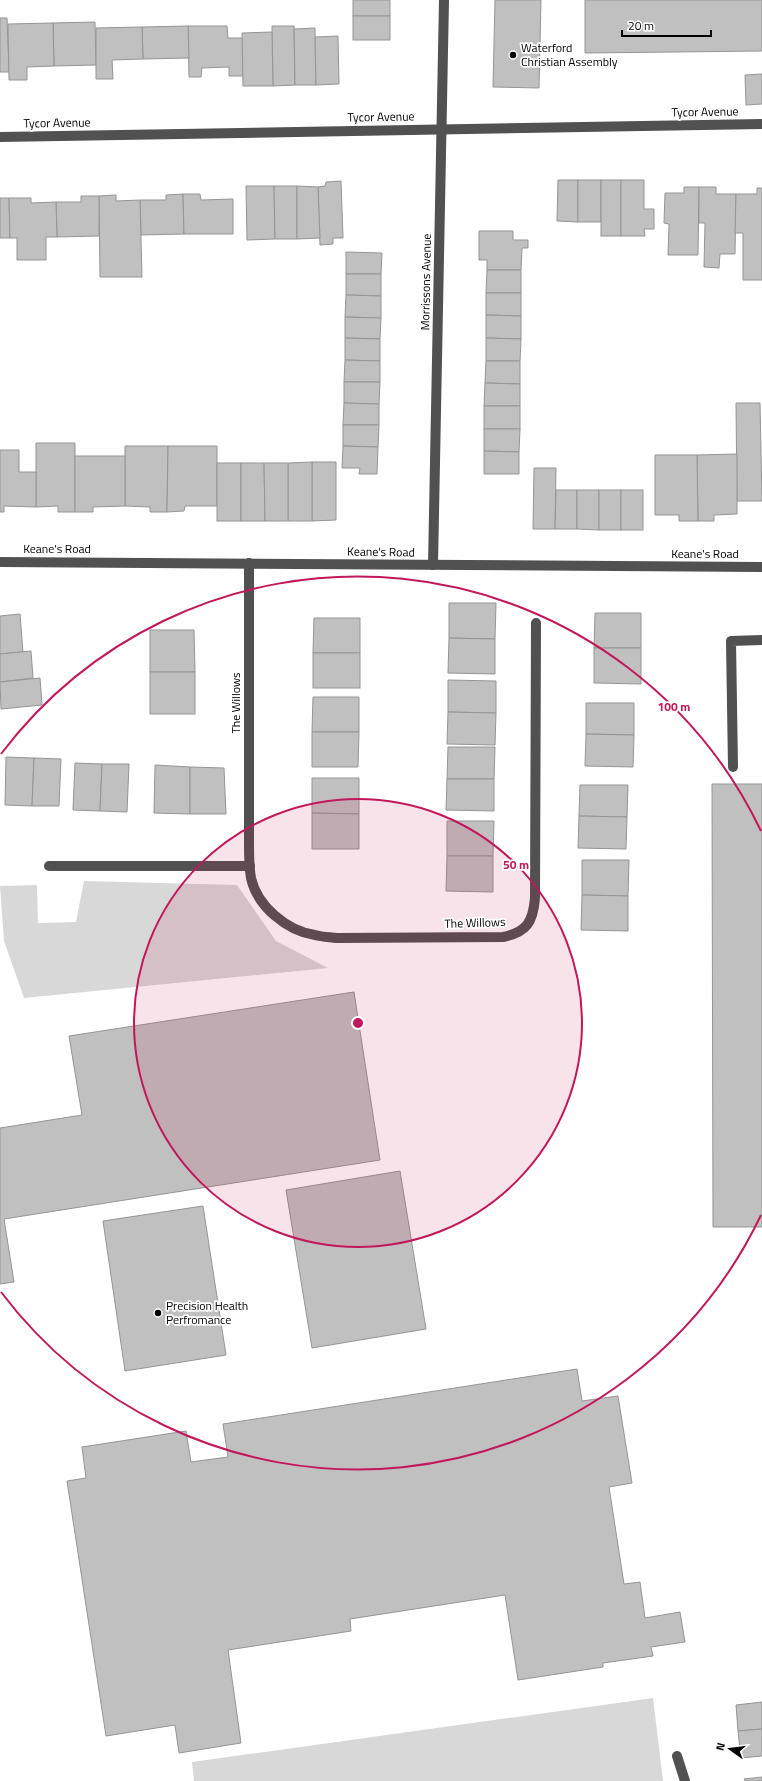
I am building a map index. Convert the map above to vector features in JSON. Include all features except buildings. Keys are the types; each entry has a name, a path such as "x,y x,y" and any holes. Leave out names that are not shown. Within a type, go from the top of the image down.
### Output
{"street":[{"name":"Morrissons Avenue","path":"433,566 443,129 444,0"},
{"name":"Tycor Avenue","path":"0,137 762,124"},
{"name":"Keane's Road","path":"0,562 762,567"},
{"name":"The Willows","path":"249,564 250,866 255,890 270,910 292,927 314,935 336,938 494,937 512,935 524,928 532,918 535,898 536,623"},
{"path":"733,767 731,641 762,640"},
{"path":"49,866 250,866"},
{"path":"677,1756 685,1781"}],"shaded area":[{"path":"84,881 237,885 276,941 328,968 24,998 4,941 0,886 37,885 38,923 76,922"},
{"path":"653,1698 663,1781 194,1781 192,1762"}],"place":[{"name":"Waterford Christian Assembly","path":"513,55"},
{"name":"Precision Health Perfromance","path":"158,1313"}]}
